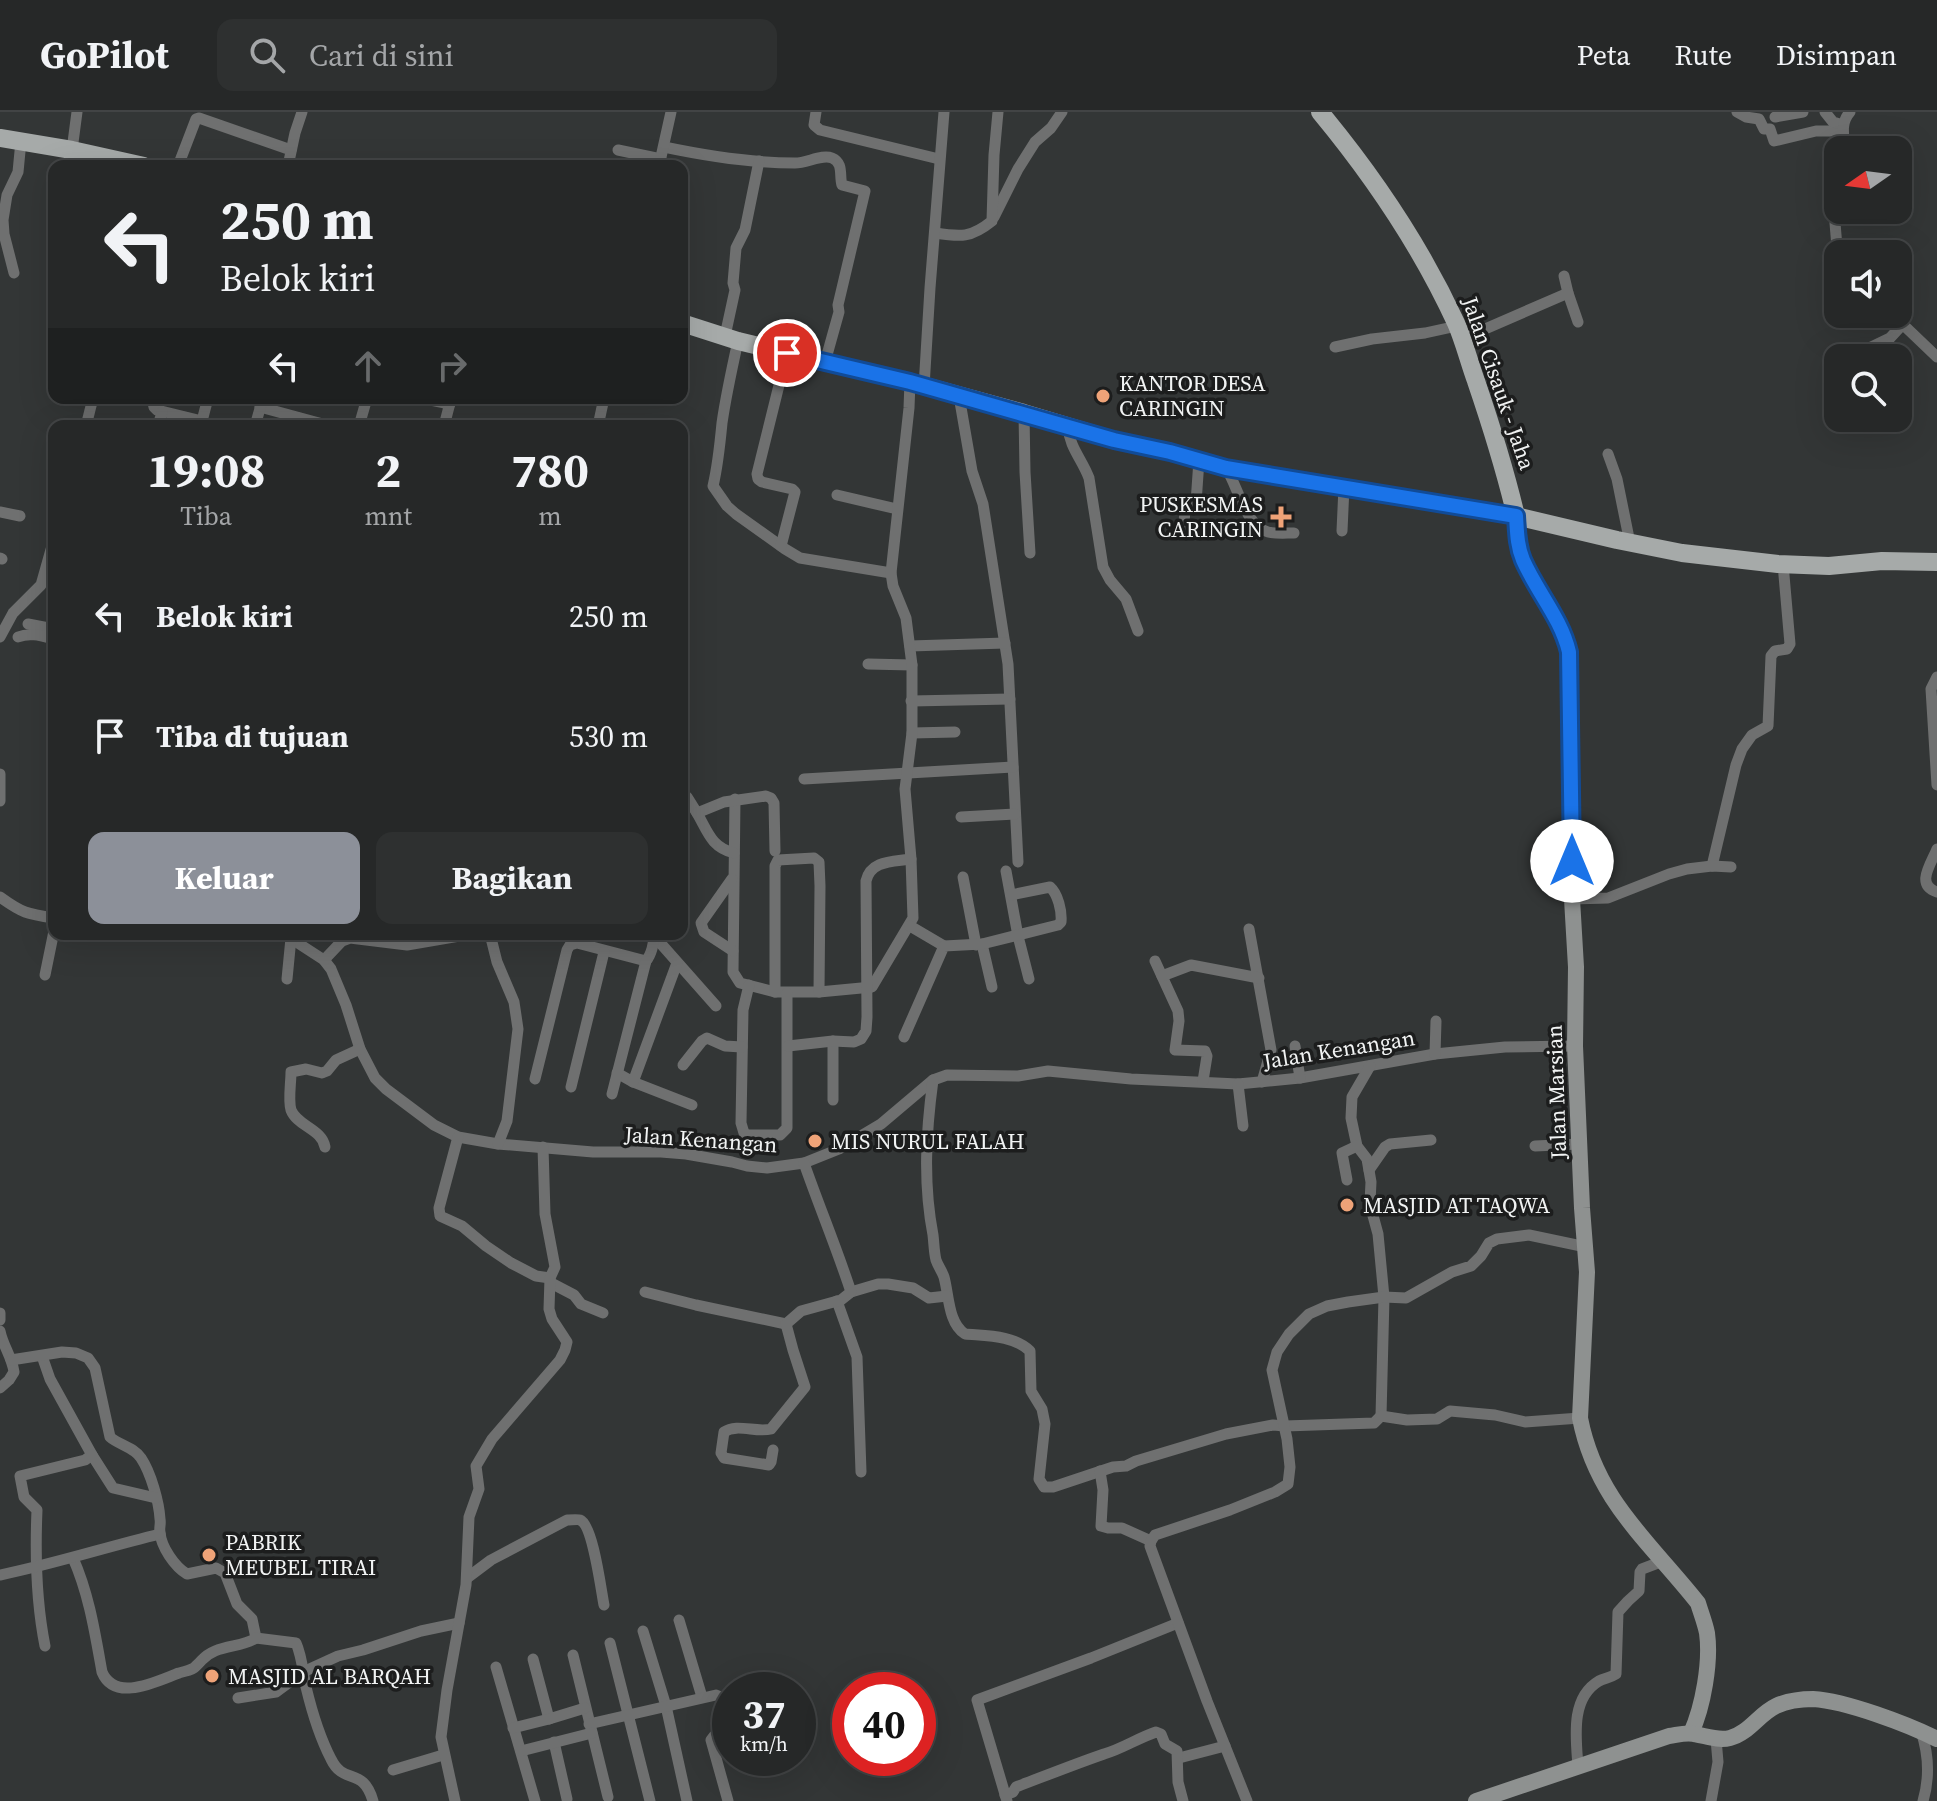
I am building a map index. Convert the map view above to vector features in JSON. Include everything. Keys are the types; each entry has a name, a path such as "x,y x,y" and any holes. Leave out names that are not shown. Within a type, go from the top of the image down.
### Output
{"main road":[{"name":"Jalan Cisauk - Jaha","path":"1320,112 1348,146 1429,269 1459,332 1504,464 1516,516"},
{"path":"0,138 116,160"},
{"path":"688,325 1226,468 1516,516 1682,553 1829,566 1882,561 1937,563"}],"street":[{"path":"72,150 77,112"},
{"path":"289,160 302,112"},
{"path":"661,157 671,112"},
{"path":"816,112 814,122 820,130 939,159"},
{"path":"735,799 734,976 740,983 781,992 872,987 910,926 914,910 905,789 912,733 912,665 906,618 891,573 909,408 917,385 928,314 944,112"},
{"path":"992,221 998,112"},
{"path":"935,233 965,236 992,221 1035,142 1051,128 1062,112"},
{"path":"1737,112 1759,119 1764,129 1770,129 1774,141 1843,128"},
{"path":"1775,117 1803,112"},
{"path":"1825,112 1843,128"},
{"path":"1844,136 1844,119 1850,112"},
{"path":"180,160 198,115 291,150"},
{"path":"14,273 3,220 7,195 18,172 21,141"},
{"path":"618,150 661,157 720,157 795,163 826,157 834,159 840,166 840,184 865,191 825,362"},
{"path":"759,161 745,230 736,248 730,373 718,469 713,486 727,506 800,558 891,573"},
{"path":"1564,276 1578,322"},
{"path":"1335,347 1372,339 1459,332 1568,293"},
{"path":"1878,344 1890,338 1899,328"},
{"path":"1905,328 1937,357"},
{"path":"781,546 795,493 792,489 762,482 757,474 787,353"},
{"path":"959,396 972,471 983,504 1008,664 1018,862"},
{"path":"153,404 162,412 190,420"},
{"path":"265,404 312,420"},
{"path":"160,420 162,412"},
{"path":"1024,413 1030,553"},
{"path":"1068,426 1073,449 1089,478 1103,567 1126,599 1138,631"},
{"path":"1608,454 1617,479 1630,543"},
{"path":"1184,527 1185,505 1196,503 1199,460"},
{"path":"1226,468 1240,500 1258,525 1269,532 1294,533"},
{"path":"1342,531 1344,487"},
{"path":"837,495 897,509"},
{"path":"0,512 20,516"},
{"name":"Jalan Marsian","path":"1516,516 1523,561 1562,631 1569,652 1575,1046 1587,1272 1580,1418 1595,1469 1609,1495 1698,1603 1707,1633 1708,1661 1696,1723 1691,1733"},
{"path":"0,637 13,613 41,585 48,560"},
{"path":"1712,866 1739,757 1752,735 1768,726 1771,656 1775,651 1787,649 1790,644 1783,564"},
{"path":"28,624 48,628"},
{"path":"18,637 36,634 48,637"},
{"path":"910,646 1005,643"},
{"path":"868,664 912,665"},
{"path":"1937,677 1931,689 1937,785"},
{"path":"911,701 1010,699"},
{"path":"912,733 955,732"},
{"path":"804,779 1013,767"},
{"path":"0,774 0,801"},
{"path":"697,813 735,799 766,796 773,800 775,851"},
{"path":"688,799 716,846 734,853"},
{"path":"961,817 1015,814"},
{"path":"1937,849 1925,880 1926,886 1937,892"},
{"path":"749,985 743,1010 741,1128 748,1135 780,1135 787,1128 788,1046 781,992 775,866 778,860 814,858 819,862 819,992"},
{"path":"788,1046 861,1039 866,1031 867,874 877,865 911,859"},
{"path":"1572,899 1608,898 1669,874 1712,866 1731,867"},
{"path":"1006,871 1029,979"},
{"path":"963,877 992,987"},
{"path":"733,879 702,920 701,926 704,932 733,951"},
{"path":"910,926 944,946 979,944 1061,922 1056,893 1050,887 1011,895"},
{"path":"0,897 18,910 48,917"},
{"path":"1249,929 1271,1050 1262,1082"},
{"path":"45,975 52,940"},
{"path":"287,940 287,979"},
{"name":"Jalan Kenangan","path":"293,940 324,960 331,969 360,1049 375,1078 434,1125 458,1137 498,1144 593,1152 686,1154 767,1168 804,1163 839,1149 881,1124 933,1080 947,1075 1018,1076 1048,1071 1238,1084 1300,1078 1435,1054 1505,1047 1575,1046"},
{"path":"324,960 345,940"},
{"path":"366,940 407,945 436,940"},
{"path":"492,940 514,1002 518,1029 507,1121 498,1144"},
{"path":"612,1094 653,940"},
{"path":"657,940 716,1006"},
{"path":"535,1079 568,947 577,943 646,961"},
{"path":"904,1037 944,946"},
{"path":"571,1087 604,952"},
{"path":"1155,961 1178,1011 1175,1050 1205,1051 1203,1081"},
{"path":"633,1082 677,963"},
{"path":"1162,976 1191,965 1259,978"},
{"path":"1435,1054 1436,1021"},
{"path":"683,1065 707,1038 725,1046 742,1047"},
{"path":"833,1041 833,1100"},
{"path":"1295,1046 1300,1078"},
{"path":"325,1147 324,1140 291,1109 291,1072 306,1069 322,1073 336,1060 360,1049"},
{"path":"933,1080 925,1173 929,1221 947,1296 960,1331 1005,1337 1030,1351 1031,1391 1042,1409 1045,1424 1039,1479 1044,1487 1053,1487 1235,1432 1273,1425 1374,1423 1381,1416 1384,1297 1378,1234 1370,1202 1367,1159 1357,1146 1351,1118 1352,1097 1370,1066"},
{"path":"617,1073 692,1105"},
{"path":"1238,1084 1243,1126"},
{"path":"458,1137 439,1208 440,1216 462,1226 511,1263 550,1280 574,1295 586,1307 603,1313"},
{"path":"1369,1170 1390,1144 1431,1140"},
{"path":"1535,1146 1579,1144"},
{"path":"1347,1180 1342,1153 1357,1146"},
{"path":"455,1801 441,1737 467,1578 469,1517 479,1489 476,1466 492,1439 560,1360 567,1342 549,1309 550,1280 555,1267 545,1214 543,1147"},
{"path":"804,1163 851,1292"},
{"path":"1247,1801 1178,1623 1150,1546 1151,1541 1155,1535 1230,1510 1285,1487 1290,1467 1285,1426 1272,1370 1277,1352 1289,1334 1309,1314 1327,1306 1384,1297 1406,1298 1452,1272 1471,1266 1489,1243 1497,1239 1529,1235 1586,1247"},
{"path":"786,1324 801,1311 837,1301 851,1292 878,1284 913,1288 929,1298 947,1296"},
{"path":"645,1292 786,1324"},
{"path":"837,1301 857,1357 861,1472"},
{"path":"0,1313 0,1320"},
{"path":"773,1450 771,1462 766,1465 724,1458 721,1453 724,1432 730,1428 768,1431 805,1389 786,1324"},
{"path":"0,1331 14,1372 0,1388"},
{"path":"11,1360 62,1352 88,1358 95,1368 110,1437 141,1458 156,1498 161,1521 160,1534 171,1557 183,1572 194,1574 216,1568 225,1573 238,1607 252,1619 256,1638"},
{"path":"42,1356 50,1379 107,1481 113,1488 156,1498"},
{"path":"1381,1416 1407,1420 1437,1419 1450,1411 1495,1415 1525,1422 1580,1418"},
{"path":"45,1646 35,1567 37,1510 24,1497 20,1476 85,1460 92,1455"},
{"path":"1100,1471 1103,1490 1101,1526 1122,1528 1151,1541"},
{"path":"467,1578 491,1560 567,1520 579,1519 588,1530 604,1605"},
{"path":"0,1575 160,1534"},
{"path":"73,1558 83,1581 104,1679 113,1687 152,1685 193,1669 213,1652 256,1638 296,1643 318,1731 333,1763 343,1774 364,1782 373,1801"},
{"path":"1578,1766 1578,1711 1585,1695 1594,1685 1616,1674 1618,1612 1639,1591 1642,1569 1663,1561"},
{"path":"679,1620 702,1697"},
{"path":"238,1698 276,1692 303,1672 338,1656 459,1623"},
{"path":"1178,1623 977,1700 1006,1798 1016,1787 1156,1732 1161,1734 1165,1744 1176,1749 1179,1758 1178,1782 1183,1801"},
{"path":"643,1631 666,1706 687,1801"},
{"path":"610,1643 650,1801"},
{"path":"573,1655 608,1797"},
{"path":"533,1659 549,1719"},
{"path":"496,1667 535,1801"},
{"path":"521,1751 629,1716 712,1696"},
{"path":"1476,1801 1669,1736 1691,1733 1716,1739 1735,1737 1771,1708 1811,1699 1854,1708 1937,1739"},
{"path":"513,1728 585,1708"},
{"path":"1921,1731 1929,1773 1923,1801"},
{"path":"1711,1801 1718,1762 1716,1739"},
{"path":"554,1742 567,1799"},
{"path":"1179,1758 1225,1746"},
{"path":"393,1770 443,1755"},
{"path":"721,1776 728,1801"}],"place":[{"name":"KANTOR DESA CARINGIN","path":"1103,396"},
{"name":"PUSKESMAS CARINGIN","path":"1281,517"},
{"name":"MIS NURUL FALAH","path":"815,1141"},
{"name":"MASJID AT TAQWA","path":"1347,1205"},
{"name":"PABRIK MEUBEL TIRAI","path":"209,1555"},
{"name":"MASJID AL BARQAH","path":"212,1676"}],"route":[{"path":"787,353 910,382 1226,468 1516,516 1523,561 1562,631 1569,652 1572,861"}]}
